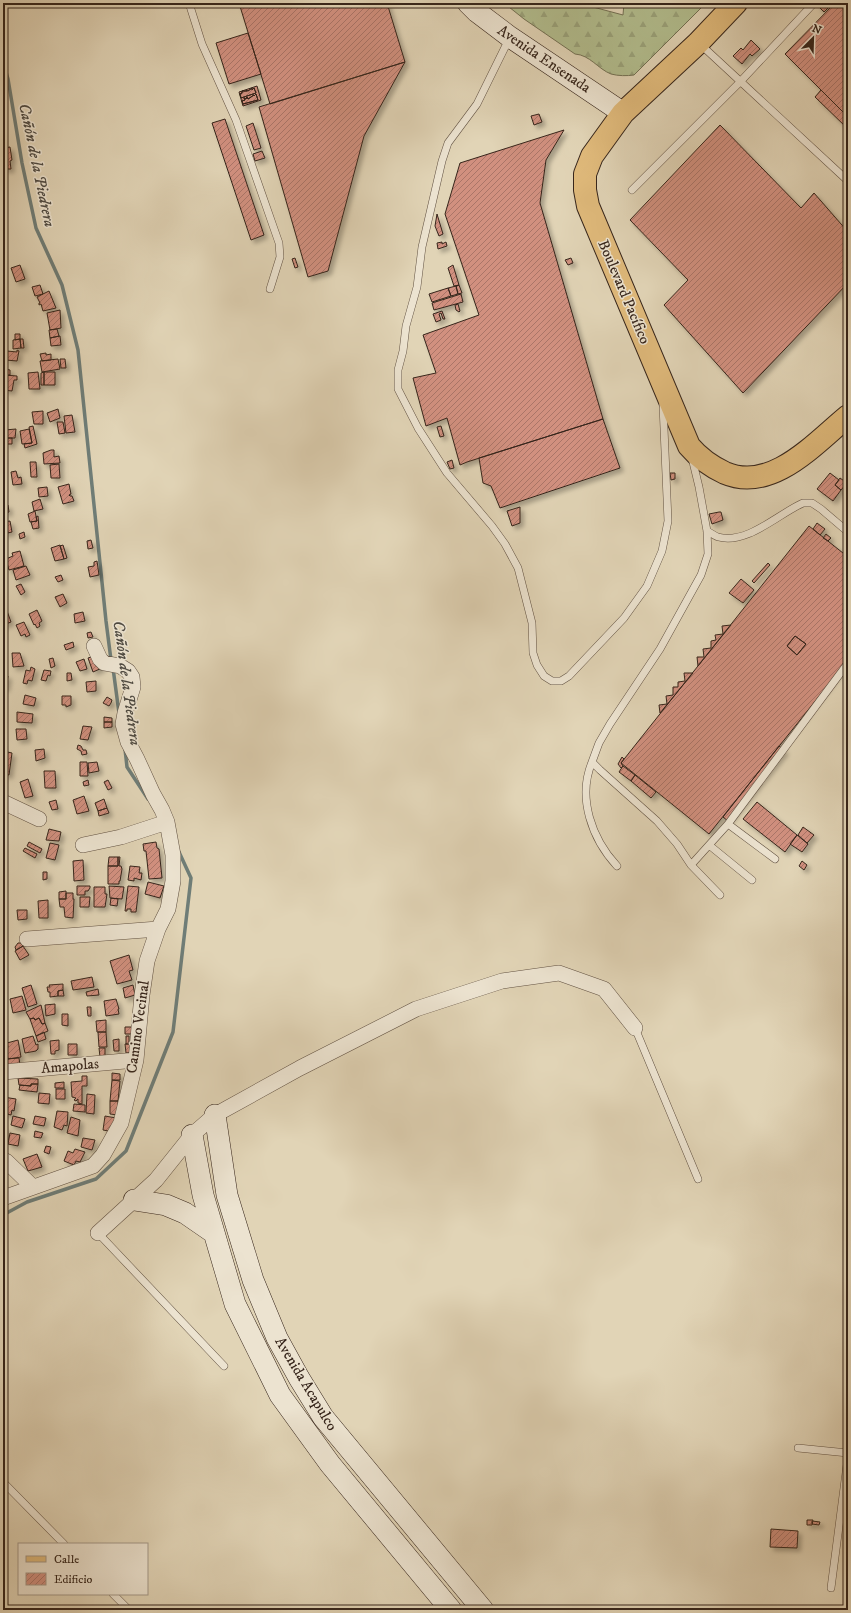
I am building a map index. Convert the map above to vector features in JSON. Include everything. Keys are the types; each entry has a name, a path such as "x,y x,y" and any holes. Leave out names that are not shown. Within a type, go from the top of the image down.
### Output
{"main road":[{"name":"Avenida Ensenada","path":"468,3 477,12 510,37 623,113"},
{"name":"Boulevard Pacífico","path":"736,3 698,43 623,113 592,156 585,174 585,190 588,206 689,446 699,458 732,476 748,478 761,477 780,470 796,459 848,416"},
{"name":"Avenida Acapulco","path":"216,1115 226,1195 253,1280 281,1345 323,1417 483,1610"},
{"name":"Avenida Acapulco","path":"192,1135 203,1195 235,1304 280,1395 330,1464 451,1610"},
{"path":"134,1200 166,1205 185,1213 214,1233"}],"street":[{"name":"Camino Vecinal","path":"3,1198 93,1166 103,1155 121,1123 136,1060 142,995 147,961 158,929 168,909 173,881 173,855 167,822 128,742 123,724 124,713 133,687 132,677 128,671 120,666 104,663 100,659 94,646"},
{"path":"3,802 39,819"},
{"path":"83,845 121,837 167,822"},
{"path":"27,939 158,929"},
{"path":"98,1233 156,1180 192,1135 216,1115 300,1068 416,1009 502,981 559,973 604,989 635,1028"},
{"name":"Amapolas","path":"3,1072 136,1060"},
{"path":"3,1160 6,1161 33,1187"}],"lane":[{"path":"189,3 202,44 236,120 279,243 280,257 270,289"},
{"path":"632,190 740,82 814,3"},
{"path":"510,37 477,104 448,143 442,161 422,247 417,287 406,326 403,351 398,370 398,389 418,428 447,473 492,526 505,544 518,568 532,623 533,653 537,665 544,676 552,681 561,681 569,676 624,618 647,586 662,551 668,521 662,383"},
{"path":"698,43 848,181"},
{"path":"617,866 598,841 590,818 586,798 587,774 603,735 660,649 701,575 708,554 707,532 699,487 689,446"},
{"path":"707,532 718,537 729,538 747,536 803,503 812,503 848,532"},
{"path":"691,865 728,824 848,663"},
{"path":"592,762 657,821 677,844 691,865 720,895"},
{"path":"728,824 775,859"},
{"path":"709,845 752,880"},
{"path":"635,1028 698,1180"},
{"path":"98,1233 224,1366"},
{"path":"798,1448 848,1453"},
{"path":"831,1588 846,1494 848,1457"},
{"path":"3,1482 63,1543"},
{"path":"114,1595 129,1610"}],"green space":[{"path":"504,3 578,3 623,15 624,3 706,3 634,75 625,76 606,72 590,59 575,54 524,19"}],"building":[{"path":"239,3 387,3 405,62 270,104"},
{"path":"819,3 833,3 824,12 817,5"},
{"path":"835,3 848,3 848,117 785,54"},
{"path":"248,33 261,74 229,84 216,43"},
{"path":"751,40 760,49 752,56 750,54 742,64 733,56 741,48 743,50"},
{"path":"405,62 364,136 328,271 308,277 259,107"},
{"path":"257,86 261,100 243,106 239,92","holes":["254,88 256,93 241,98 240,94 242,91 247,91 246,90 248,91","256,94 258,100 243,104 242,101 245,100 244,98 246,99 247,97 248,99"]},
{"path":"252,88 252,90 254,88 256,93 241,98 240,94 242,91 248,91"},
{"path":"821,90 848,117 848,129 815,97"},
{"path":"256,94 258,100 243,104 242,101 245,100 244,98 246,99 247,97 248,99"},
{"path":"539,114 542,122 534,125 531,116"},
{"path":"225,119 264,235 251,240 212,123"},
{"path":"253,123 261,148 254,150 246,126"},
{"path":"720,125 801,208 814,193 848,232 848,283 743,393 664,305 688,280 630,220"},
{"path":"564,130 546,160 540,203 603,419 460,465 447,418 426,426 413,378 436,373 423,335 479,315 445,214 460,163"},
{"path":"10,147 12,160 10,161 11,169 4,169 3,148"},
{"path":"262,151 265,158 255,161 253,154"},
{"path":"437,214 443,234 439,236 435,226"},
{"path":"442,242 442,244 446,242 447,246 438,249 437,243"},
{"path":"295,258 298,267 295,268 292,259"},
{"path":"571,258 573,263 568,265 565,260"},
{"path":"20,265 25,279 16,282 11,268"},
{"path":"453,265 459,285 454,286 448,268"},
{"path":"40,285 43,294 35,296 32,287"},
{"path":"459,285 462,293 458,294 456,286"},
{"path":"456,286 458,294 451,296 448,288"},
{"path":"448,288 451,296 432,302 429,294"},
{"path":"49,291 56,308 43,311 41,304 39,305 40,303 37,297"},
{"path":"461,294 463,302 434,310 432,303"},
{"path":"458,304 459,312 456,310 455,305"},
{"path":"60,310 61,328 50,330 47,313"},
{"path":"442,311 445,319 443,319 441,313 439,314 441,320 436,322 433,314"},
{"path":"57,329 59,336 50,338 49,330"},
{"path":"15,334 20,334 20,339 15,340"},
{"path":"60,336 61,345 51,346 50,338"},
{"path":"20,339 21,348 13,349 13,340"},
{"path":"20,339 23,339 24,348 21,348"},
{"path":"17,350 19,351 17,361 6,360 7,351 17,352"},
{"path":"46,353 46,355 51,354 51,360 42,361 40,354"},
{"path":"58,359 60,369 42,372 40,361"},
{"path":"60,359 65,359 66,368 61,368"},
{"path":"5,369 10,370 10,375 4,375"},
{"path":"38,372 40,389 29,389 28,373"},
{"path":"44,372 44,385 41,385 41,373"},
{"path":"44,372 55,372 55,385 44,385"},
{"path":"4,375 17,376 17,380 14,380 12,391 3,390"},
{"path":"58,409 60,418 50,422 47,413"},
{"path":"43,411 43,424 34,424 32,412"},
{"path":"72,415 75,432 66,433 64,416"},
{"path":"603,419 620,468 500,508 491,486 483,483 479,458"},
{"path":"57,422 63,422 65,433 59,434"},
{"path":"33,426 37,444 25,448 24,444 32,443 29,427"},
{"path":"441,426 444,436 440,437 437,427"},
{"path":"16,429 15,438 6,438 5,430"},
{"path":"29,429 32,443 22,444 20,431"},
{"path":"6,438 12,438 12,444 6,444"},
{"path":"54,450 54,457 59,456 60,463 44,464 43,453"},
{"path":"452,460 454,468 450,469 447,462"},
{"path":"30,462 36,462 37,477 31,477"},
{"path":"59,464 60,478 51,478 50,465"},
{"path":"16,471 18,478 21,477 22,484 13,485 11,472"},
{"path":"670,473 675,473 675,479 671,480"},
{"path":"830,473 839,480 835,485 841,490 833,501 817,489"},
{"path":"840,478 847,483 841,490 835,485"},
{"path":"69,484 71,494 69,495 72,496 74,501 63,504 58,487"},
{"path":"47,487 48,496 39,497 38,488"},
{"path":"40,499 43,509 34,511 32,502"},
{"path":"8,505 9,512 5,513 3,506"},
{"path":"520,507 520,523 512,526 507,511"},
{"path":"35,511 37,521 30,522 28,514"},
{"path":"721,512 723,520 712,524 709,514"},
{"path":"38,516 39,528 33,529 31,522 37,521 36,517"},
{"path":"10,521 12,532 3,534 3,522"},
{"path":"817,523 825,529 820,535 813,529"},
{"path":"809,526 848,557 848,660 709,834 621,763","holes":["795,636 806,644 797,655 787,646"]},
{"path":"24,532 25,537 20,539 19,534"},
{"path":"826,534 831,538 828,541 823,538"},
{"path":"91,540 93,548 88,549 87,541"},
{"path":"60,545 64,559 55,561 51,548"},
{"path":"63,545 67,558 64,559 60,546"},
{"path":"20,551 24,566 9,570 6,559 13,556 12,553"},
{"path":"97,561 99,575 90,577 88,567 94,566 94,562"},
{"path":"768,563 770,565 754,583 752,581"},
{"path":"26,566 30,575 16,580 13,570"},
{"path":"61,575 63,580 58,582 55,577"},
{"path":"741,579 754,590 743,603 729,593"},
{"path":"21,584 25,592 21,595 16,586"},
{"path":"63,594 67,603 60,607 55,597"},
{"path":"37,610 42,621 39,623 40,626 37,628 29,614"},
{"path":"7,611 11,622 3,625 3,612"},
{"path":"83,612 85,621 75,623 74,614"},
{"path":"24,622 30,635 26,637 25,634 21,636 16,625"},
{"path":"731,625 698,666 697,657 704,657 703,649 711,648 711,641 716,640 715,635 723,634 722,626"},
{"path":"91,632 93,637 88,638 87,633"},
{"path":"795,636 806,644 797,655 787,646"},
{"path":"73,642 74,647 66,650 64,645"},
{"path":"12,653 20,653 24,666 13,667"},
{"path":"97,655 102,668 93,672 88,658"},
{"path":"53,658 55,666 51,668 49,659"},
{"path":"84,659 87,669 80,671 76,662"},
{"path":"31,667 35,669 32,681 28,680 27,684 23,683 26,670 30,671"},
{"path":"44,670 51,671 50,676 48,675 46,681 41,680"},
{"path":"67,673 71,673 72,680 67,681"},
{"path":"684,673 693,673 660,713 659,705 667,704 666,696 673,695 673,687 678,687 678,682 685,681"},
{"path":"3,675 8,676 6,688 3,688"},
{"path":"96,681 96,691 87,692 86,682"},
{"path":"25,695 36,698 34,706 23,704"},
{"path":"62,696 71,696 71,705 66,707 66,705 62,705"},
{"path":"107,697 112,700 109,706 103,703"},
{"path":"17,712 33,714 32,723 17,722"},
{"path":"104,717 112,718 112,722 104,722"},
{"path":"104,722 112,722 112,727 104,728"},
{"path":"83,726 92,727 88,740 80,739"},
{"path":"16,729 26,729 27,739 17,740"},
{"path":"78,745 81,746 83,750 86,750 87,754 82,755 81,751 77,749"},
{"path":"779,746 785,751 728,821 723,817"},
{"path":"44,749 45,758 36,761 35,750"},
{"path":"3,751 12,753 9,775 3,774"},
{"path":"622,757 624,759 621,763 623,766 621,768 618,764"},
{"path":"80,762 87,762 88,776 80,776"},
{"path":"97,762 99,771 89,773 88,763"},
{"path":"623,766 635,775 631,781 619,772"},
{"path":"44,771 55,771 56,788 45,788"},
{"path":"635,775 656,792 651,798 631,781"},
{"path":"28,779 33,796 25,798 20,782"},
{"path":"88,780 89,785 84,786 83,782"},
{"path":"108,780 112,788 108,790 104,782"},
{"path":"84,796 89,811 77,814 73,800"},
{"path":"104,799 107,808 98,811 95,803"},
{"path":"56,800 58,809 52,810 49,802"},
{"path":"757,802 797,835 785,852 743,819"},
{"path":"107,808 109,813 99,816 98,811"},
{"path":"803,827 814,835 807,843 798,835"},
{"path":"49,829 61,832 59,841 46,840"},
{"path":"797,835 808,844 802,852 790,844"},
{"path":"29,842 42,849 40,853 27,846"},
{"path":"156,842 157,848 159,849 162,878 149,879 146,851 144,851 143,844"},
{"path":"50,843 59,845 55,860 46,858"},
{"path":"25,848 37,854 35,858 23,851"},
{"path":"109,857 118,857 118,866 108,866"},
{"path":"118,857 120,857 119,866 121,866 122,869 119,884 108,884 108,866 118,866"},
{"path":"83,860 84,880 74,881 73,861"},
{"path":"802,861 807,865 804,870 799,866"},
{"path":"130,866 140,867 139,873 142,873 141,880 134,878 134,881 128,880"},
{"path":"43,872 47,872 47,879 43,880"},
{"path":"148,882 164,886 160,898 145,894"},
{"path":"77,886 90,886 90,888 88,891 85,891 85,895 77,895"},
{"path":"109,886 124,887 122,899 110,898"},
{"path":"128,886 139,887 136,912 131,912 131,909 127,909 127,911 125,911"},
{"path":"94,887 105,887 105,894 107,894 105,907 94,907"},
{"path":"66,891 66,899 59,899 59,892"},
{"path":"66,893 73,893 73,918 65,917 64,907 60,907 59,899 66,899"},
{"path":"80,897 90,897 89,907 80,907"},
{"path":"111,898 118,899 117,906 110,905"},
{"path":"48,900 48,918 39,918 38,901"},
{"path":"17,910 27,910 27,919 18,920"},
{"path":"18,943 21,943 23,946 16,950 15,947"},
{"path":"23,946 29,955 20,960 15,951"},
{"path":"129,955 133,970 129,971 132,980 117,984 110,961"},
{"path":"92,977 94,987 73,990 71,981"},
{"path":"63,984 63,990 58,991 58,996 50,997 50,992 48,992 47,987 50,987 49,985"},
{"path":"31,985 37,1004 28,1007 22,988"},
{"path":"133,985 135,995 125,998 123,988"},
{"path":"98,989 99,995 87,996 86,992"},
{"path":"63,990 64,996 58,996 58,991"},
{"path":"22,996 26,1010 13,1013 10,999"},
{"path":"116,999 119,1014 106,1016 104,1001"},
{"path":"55,1004 55,1014 46,1016 45,1005"},
{"path":"41,1005 45,1023 43,1024 39,1018 35,1020 34,1018 30,1019 26,1012"},
{"path":"87,1007 91,1007 91,1016 88,1016"},
{"path":"62,1014 68,1014 68,1026 62,1025"},
{"path":"34,1018 35,1020 39,1018 42,1024 45,1023 48,1031 36,1036 30,1019"},
{"path":"106,1020 106,1032 97,1032 96,1021"},
{"path":"125,1027 132,1027 133,1034 125,1034"},
{"path":"44,1032 46,1039 38,1042 36,1036"},
{"path":"98,1032 106,1032 107,1047 99,1047"},
{"path":"33,1036 36,1045 38,1044 38,1049 36,1051 25,1053 22,1039"},
{"path":"126,1036 129,1036 129,1044 126,1044"},
{"path":"119,1039 119,1051 114,1051 113,1040"},
{"path":"18,1040 21,1057 8,1059 6,1048 8,1047 7,1043"},
{"path":"59,1040 59,1050 55,1051 55,1054 51,1054 50,1041"},
{"path":"68,1044 77,1044 77,1055 68,1055"},
{"path":"125,1044 133,1044 134,1052 126,1053"},
{"path":"99,1048 105,1048 104,1056 100,1057"},
{"path":"19,1058 20,1065 7,1067 6,1059"},
{"path":"112,1073 120,1074 120,1080 112,1080"},
{"path":"82,1076 87,1076 87,1086 82,1086 82,1104 78,1103 78,1099 76,1101 74,1100 76,1098 72,1097 71,1082 82,1081"},
{"path":"18,1078 38,1079 38,1084 31,1084 31,1086 19,1085"},
{"path":"112,1080 120,1081 118,1101 110,1101"},
{"path":"64,1082 64,1088 55,1088 55,1083"},
{"path":"31,1084 38,1084 37,1092 19,1090 20,1085 31,1086"},
{"path":"56,1089 65,1089 65,1099 56,1099"},
{"path":"39,1093 50,1094 49,1104 38,1103"},
{"path":"87,1094 95,1095 94,1114 86,1113"},
{"path":"3,1097 16,1099 14,1111 12,1110 11,1115 3,1113"},
{"path":"110,1101 118,1101 118,1115 110,1114"},
{"path":"74,1104 85,1105 85,1112 73,1111"},
{"path":"57,1111 68,1112 67,1126 64,1125 62,1130 54,1127"},
{"path":"13,1116 25,1119 22,1128 11,1125"},
{"path":"35,1116 46,1118 44,1126 33,1124"},
{"path":"105,1116 116,1118 114,1132 103,1130"},
{"path":"71,1117 80,1120 78,1136 67,1133"},
{"path":"3,1129 7,1129 8,1140 3,1140"},
{"path":"35,1131 43,1133 41,1138 34,1137"},
{"path":"10,1133 20,1135 18,1146 8,1144"},
{"path":"83,1138 95,1140 92,1150 81,1147"},
{"path":"46,1146 51,1147 49,1154 44,1152"},
{"path":"75,1149 85,1152 80,1162 76,1161 74,1165 64,1161 68,1151 73,1153"},
{"path":"37,1154 42,1167 28,1171 23,1159"},
{"path":"807,1520 813,1520 812,1525 807,1525"},
{"path":"812,1521 820,1522 819,1525 812,1524"},
{"path":"771,1529 798,1531 797,1548 770,1547"}],"waterway":[{"name":"Cañón de la Piedrera","path":"3,62 8,79 22,163 36,228 62,285 78,350 111,660"},
{"name":"Cañón de la Piedrera","path":"113,668 119,713"},
{"name":"Cañón de la Piedrera","path":"125,749 127,767 148,799"},
{"name":"Cañón de la Piedrera","path":"3,1215 27,1202 96,1179 126,1151 173,1032 191,878 179,852"}]}
